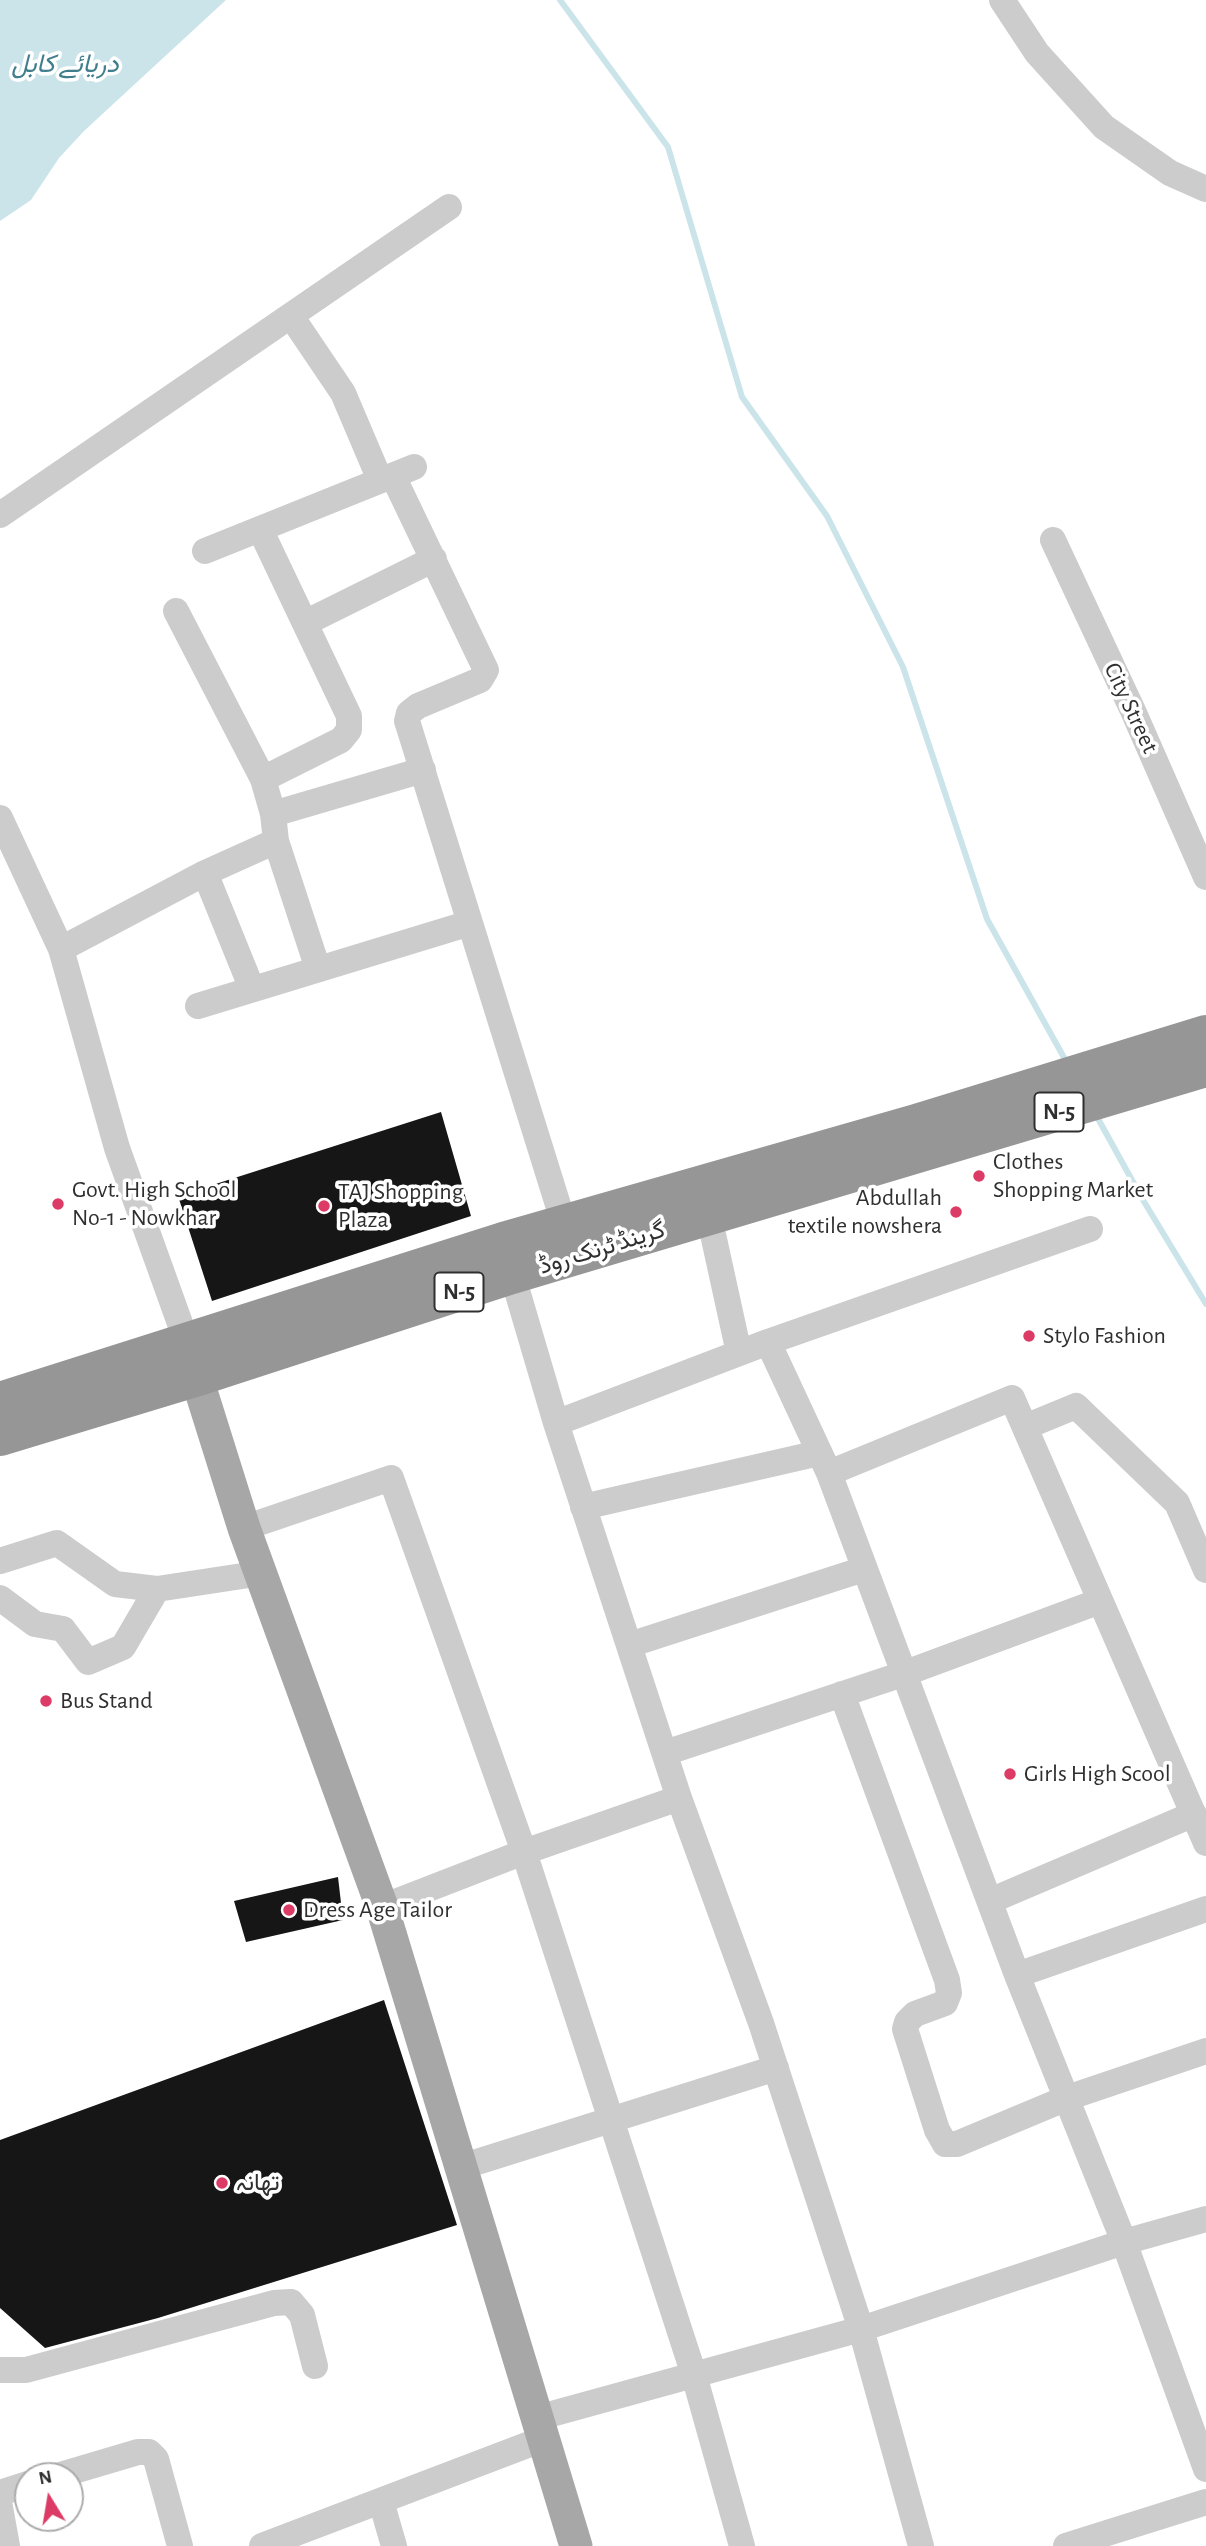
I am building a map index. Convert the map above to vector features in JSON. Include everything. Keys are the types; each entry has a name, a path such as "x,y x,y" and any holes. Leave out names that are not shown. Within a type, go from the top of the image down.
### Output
{"highway":[{"name":"گرینڈ ٹرنک روڈ","path":"0,1437 198,1377 508,1258 564,1224 918,1138 1200,1053"},
{"name":"گرینڈ ٹرنک روڈ","path":"0,1401 186,1340 508,1258 709,1216 918,1138"}],"main road":[{"path":"186,1340 244,1528 382,1907 576,2546"}],"street":[{"path":"1002,0 1037,53 1104,127 1170,173 1206,189"},
{"path":"0,515 449,207"},
{"path":"291,316 396,474 486,670 480,680 418,706 409,713 407,721 564,1224"},
{"path":"205,551 396,474"},
{"path":"260,529 349,716 349,730 341,740 263,779"},
{"name":"City Street","path":"1053,540 1134,713 1206,877"},
{"path":"305,623 434,559"},
{"path":"176,611 263,779 273,814 276,841 318,969"},
{"path":"273,814 423,770"},
{"path":"0,818 61,949 117,1148 186,1340"},
{"path":"61,949 205,873 276,841"},
{"path":"205,873 252,989"},
{"path":"198,1006 470,923"},
{"path":"709,1216 739,1353"},
{"path":"556,1423 768,1342 1090,1229"},
{"path":"508,1258 583,1507 679,1798 776,2068 861,2329 921,2546"},
{"path":"768,1342 824,1463 1017,1975 1124,2242 1206,2469"},
{"path":"583,1507 824,1463 1012,1398 1206,1843"},
{"path":"1025,1427 1076,1406 1177,1503 1206,1570"},
{"path":"244,1528 391,1478 524,1852 694,2375 741,2546"},
{"path":"0,1562 57,1543 115,1584 157,1589 262,1573"},
{"path":"629,1645 864,1569"},
{"path":"0,1598 35,1624 63,1629 88,1662 123,1647 157,1589"},
{"path":"665,1754 903,1674 1100,1601"},
{"path":"842,1695 947,1980 949,1993 944,2003 915,2014 907,2022 905,2029 937,2130 944,2144 957,2144 1067,2098 1206,2051"},
{"path":"382,1907 524,1852 679,1798"},
{"path":"990,1901 1194,1814"},
{"path":"1017,1975 1206,1909"},
{"path":"461,2167 776,2068"},
{"path":"267,2545 382,2501 540,2429 694,2375 861,2329 1124,2242 1206,2219"},
{"path":"0,2370 26,2370 274,2303 292,2302 302,2315 315,2366"},
{"path":"84,2468 138,2452 149,2452 156,2459 180,2546"},
{"path":"382,2501 394,2546"},
{"path":"1066,2546 1206,2502"},
{"path":"0,2507 7,2546"}],"water":[{"name":"دریائے کابل","path":"0,0 226,0 84,131 59,158 31,200 0,221"}],"building":[{"name":"TAJ Shopping Plaza","path":"441,1112 471,1216 212,1301 178,1196"},
{"name":"Dress Age Tailor","path":"338,1877 343,1920 246,1942 234,1901"},
{"name":"تھانہ","path":"384,2000 457,2225 158,2318 45,2348 0,2308 0,2140"}],"waterway":[{"path":"560,0 668,147 742,397 827,516 903,667 987,919 1067,1063"},
{"path":"1096,1115 1143,1200 1206,1304"}],"place":[{"name":"Clothes Shopping Market","path":"979,1176"},
{"name":"Govt. High School No-1 - Nowkhar","path":"58,1204"},
{"name":"TAJ Shopping Plaza","path":"324,1206"},
{"name":"Abdullah textile nowshera","path":"956,1212"},
{"name":"Stylo Fashion","path":"1029,1336"},
{"name":"Bus Stand","path":"46,1701"},
{"name":"Girls High Scool","path":"1010,1774"},
{"name":"Dress Age Tailor","path":"289,1910"},
{"name":"تھانہ","path":"222,2183"}]}
